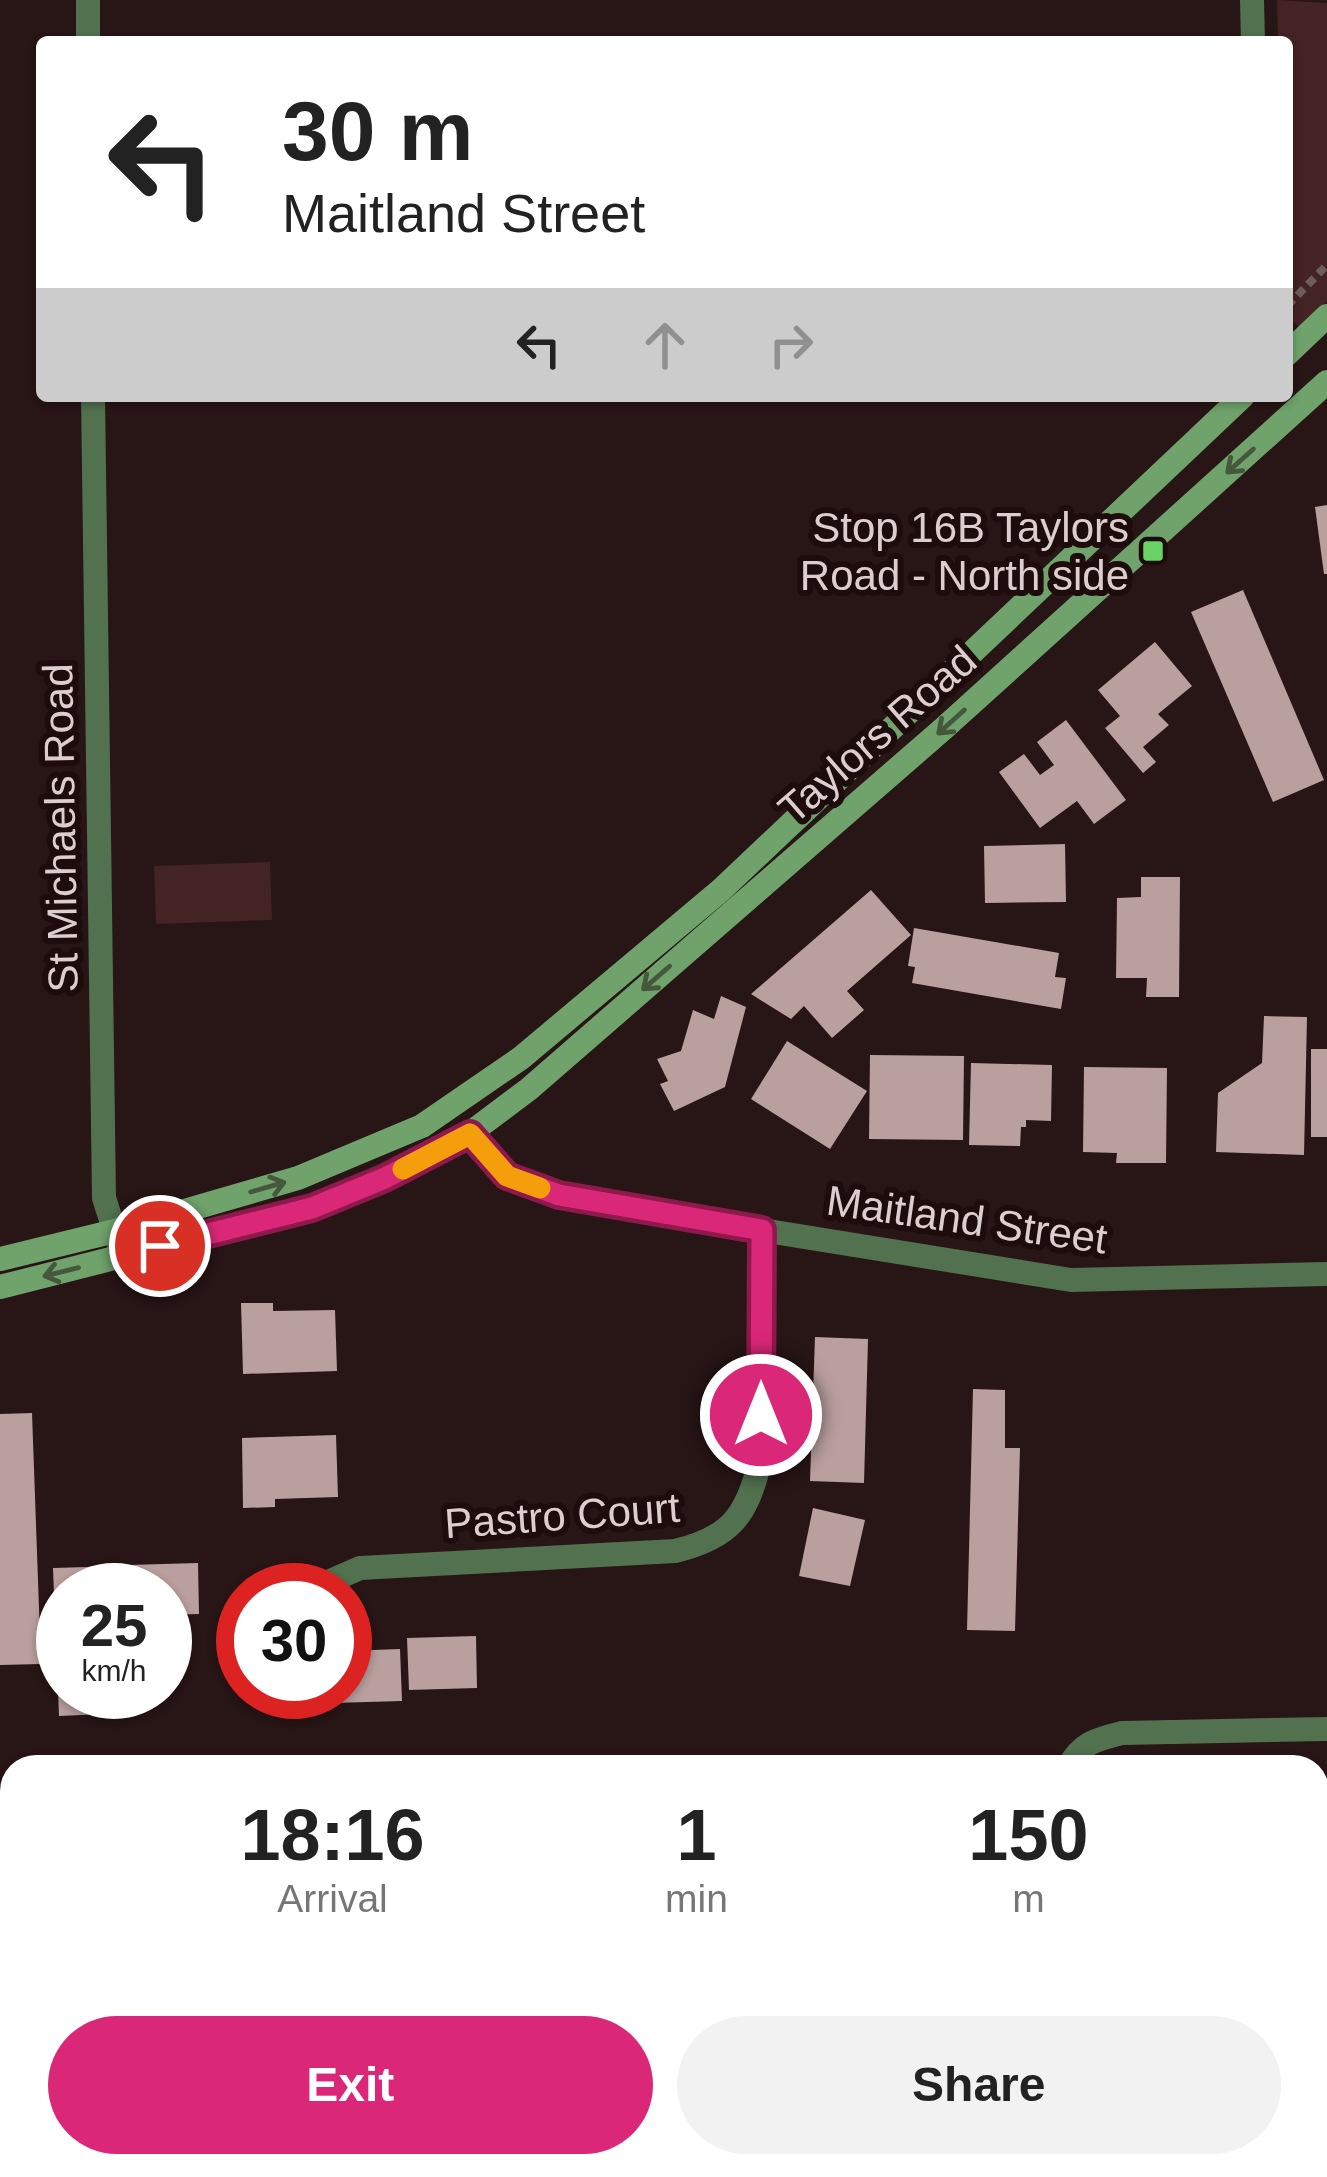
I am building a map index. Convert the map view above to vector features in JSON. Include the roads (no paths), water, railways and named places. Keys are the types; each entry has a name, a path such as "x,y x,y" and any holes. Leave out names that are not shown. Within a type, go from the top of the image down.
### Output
{"main road":[{"path":"1293,348 1327,316"},
{"name":"Taylors Road","path":"470,1134 529,1089 943,729 1327,382"},
{"name":"Taylors Road","path":"119,1244 422,1126 520,1058 722,890 1237,402"},
{"path":"0,1259 119,1244 312,1208 385,1178 470,1134"},
{"path":"0,1287 119,1244"}],"street":[{"path":"88,0 88,36"},
{"path":"1252,0 1253,36"},
{"name":"St Michaels Road","path":"93,402 104,1198 119,1244"},
{"name":"Maitland Street","path":"470,1134 507,1176 559,1195 762,1230 1072,1280 1327,1274"},
{"name":"Pastro Court","path":"372,1567 675,1550 709,1543 736,1522 752,1494 760,1461 762,1230"},
{"path":"1078,1755 1097,1739 1122,1733 1327,1729"}],"place":[{"name":"Stop 16B Taylors Road - North side","path":"1153,551"}]}
